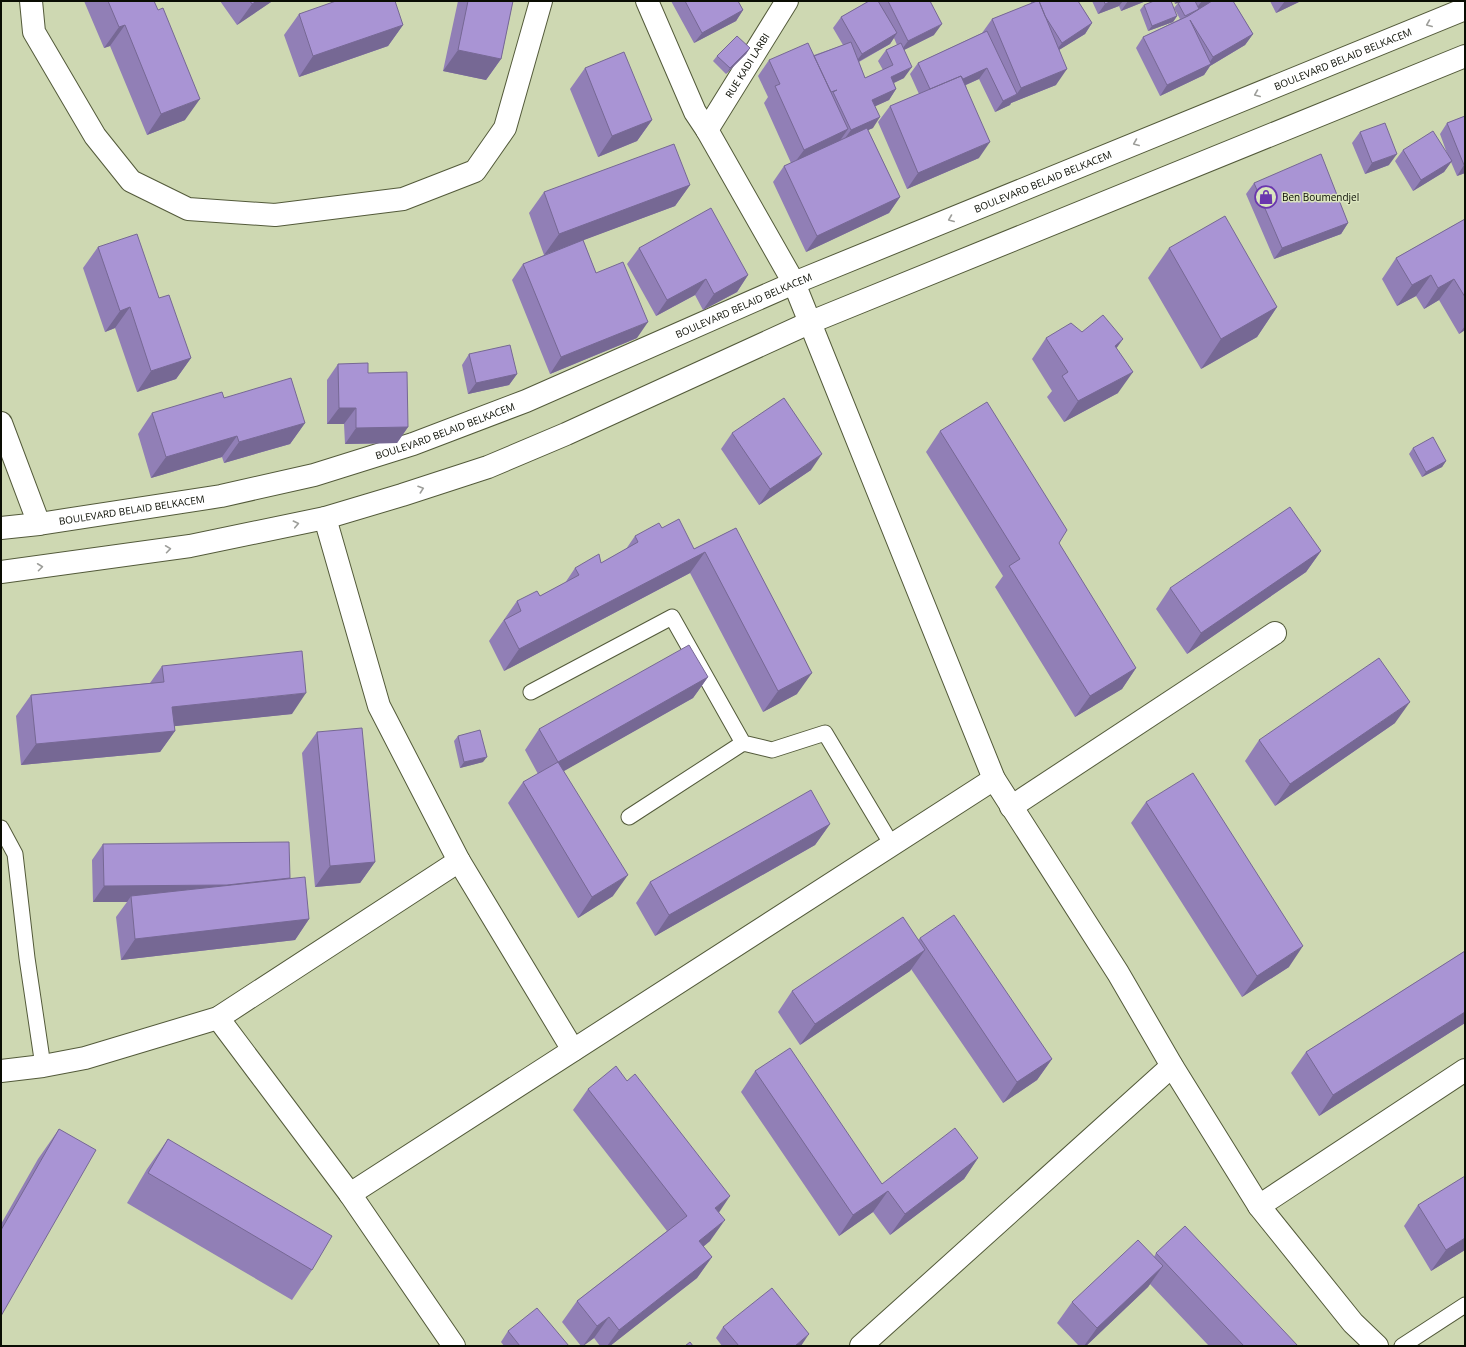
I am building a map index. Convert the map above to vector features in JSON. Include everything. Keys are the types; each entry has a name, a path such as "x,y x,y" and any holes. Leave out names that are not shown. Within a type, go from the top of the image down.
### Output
{"street":[{"path":"31,1 34,32 95,136 131,181 188,209 275,216 403,199 475,171 505,128 541,1"},
{"path":"647,1 695,112 707,130 794,283 811,322 994,780 1118,973 1172,1066 1259,1206 1353,1323 1377,1346"},
{"name":"RUE KADI LARBI","path":"707,130 787,1"},
{"name":"BOULEVARD BELAID BELKACEM","path":"1,528 39,524 221,496 314,475 413,444 526,401 794,283 1465,9"},
{"path":"1,572 190,546 325,518 402,496 488,467 566,434 811,322 1465,56"},
{"path":"1,423 39,524"},
{"path":"325,518 379,706 459,861 573,1050"},
{"path":"1011,807 1275,633"},
{"path":"350,1194 994,780"},
{"path":"1,1071 43,1066 85,1058 218,1018 459,861"},
{"path":"218,1018 350,1194 454,1346"},
{"path":"861,1346 1172,1066"},
{"path":"1259,1206 1465,1070"}],"lane":[{"path":"531,692 672,617 743,744"},
{"path":"629,817 743,744 772,750 826,733 892,845"},
{"path":"1,828 15,854 27,958 43,1066"},
{"path":"1402,1346 1465,1306"}],"building":[{"path":"108,1 154,1 158,10 163,8 200,99 161,114 125,25 119,27"},
{"path":"250,1 257,1 252,4"},
{"path":"336,1 395,1 403,25 313,56 299,14"},
{"path":"468,1 513,1 501,59 458,50"},
{"path":"685,1 738,1 743,10 702,33"},
{"path":"869,1 878,1 897,33 862,54 841,17"},
{"path":"888,1 930,1 942,24 908,41"},
{"path":"1039,1 1067,69 1021,88 992,19"},
{"path":"1039,1 1078,1 1092,23 1062,43 1045,16"},
{"path":"1104,1 1112,1 1105,4"},
{"path":"1154,1 1171,1 1177,16 1152,26 1144,5"},
{"path":"1182,1 1195,1 1199,9 1185,16 1178,3"},
{"path":"1212,1 1233,1 1253,34 1213,57 1190,20 1211,64 1167,85 1143,37 1188,16"},
{"path":"987,31 1017,94 1003,101 987,68 963,79 961,76 930,89 918,63"},
{"path":"737,36 750,48 730,68 717,56"},
{"path":"851,42 865,78 893,65 886,50 901,43 912,67 891,77 896,89 872,100 880,117 851,130 833,92 837,90 831,92 814,56"},
{"path":"808,43 848,129 804,150 775,86 780,84 769,60"},
{"path":"624,52 652,120 612,136 585,68"},
{"path":"961,76 990,142 918,173 890,106"},
{"path":"1465,116 1465,165 1464,165 1447,123"},
{"path":"1385,123 1397,154 1372,163 1360,132"},
{"path":"867,128 900,197 817,236 784,166"},
{"path":"1433,131 1452,161 1421,180 1403,150"},
{"path":"674,144 690,185 559,234 544,192"},
{"path":"1321,154 1348,223 1282,248 1254,183"},
{"path":"711,208 748,275 714,294 706,279 667,300 639,248"},
{"path":"1225,216 1277,307 1221,339 1169,248"},
{"path":"1465,219 1465,297 1454,279 1438,288 1431,275 1412,285 1396,258"},
{"path":"137,234 159,298 169,295 191,358 151,371 130,307 120,311 98,247"},
{"path":"583,240 596,273 623,262 648,322 561,357 523,264"},
{"path":"1103,315 1123,339 1115,346 1133,372 1078,401 1062,376 1068,372 1046,338 1071,323 1082,332"},
{"path":"510,345 517,374 476,383 469,354"},
{"path":"368,363 368,373 407,372 408,427 356,428 356,408 339,408 338,364"},
{"path":"291,378 305,423 239,442 237,436 166,457 152,413 222,392 224,398"},
{"path":"784,398 822,454 770,489 732,433"},
{"path":"987,402 1067,530 1059,543 1136,668 1090,696 1009,566 1020,559 940,431"},
{"path":"1433,437 1446,461 1426,472 1413,448"},
{"path":"1290,507 1321,551 1201,633 1170,588"},
{"path":"679,519 694,549 736,528 812,673 778,691 705,552 519,649 504,620 521,611 517,601 537,591 540,596 579,575 575,568 599,554 601,563 638,542 635,536 659,523 662,528"},
{"path":"689,645 708,677 558,762 539,729"},
{"path":"302,651 306,693 172,707 175,731 36,744 31,695 164,682 162,666"},
{"path":"1379,658 1410,702 1290,784 1259,740"},
{"path":"362,728 375,862 330,866 317,732"},
{"path":"480,730 487,757 464,762 458,736"},
{"path":"558,762 628,875 592,897 523,782"},
{"path":"1193,773 1303,946 1257,976 1146,802"},
{"path":"811,790 830,824 669,915 650,882"},
{"path":"289,842 290,878 227,885 104,886 103,844"},
{"path":"305,877 309,919 135,939 131,896"},
{"path":"954,915 1052,1059 1017,1082 920,938"},
{"path":"903,917 925,950 815,1024 792,991"},
{"path":"1465,951 1465,1012 1333,1095 1306,1052"},
{"path":"790,1048 882,1184 955,1128 978,1158 905,1214 888,1191 853,1215 755,1071"},
{"path":"616,1066 627,1081 635,1074 730,1196 715,1208 725,1220 699,1241 712,1257 619,1330 609,1317 597,1326 577,1301 687,1216 588,1089"},
{"path":"59,1129 96,1150 1,1316 1,1230"},
{"path":"168,1139 332,1236 312,1270 148,1173"},
{"path":"1465,1176 1465,1238 1446,1250 1418,1205"},
{"path":"1185,1226 1298,1346 1244,1346 1156,1253"},
{"path":"1138,1240 1163,1266 1097,1328 1072,1302"},
{"path":"772,1288 809,1334 795,1346 739,1346 723,1327"},
{"path":"537,1308 569,1346 520,1346 508,1331"},
{"path":"690,1342 693,1346 685,1346"}],"place":[{"name":"Ben Boumendjel","path":"1266,197"}]}
